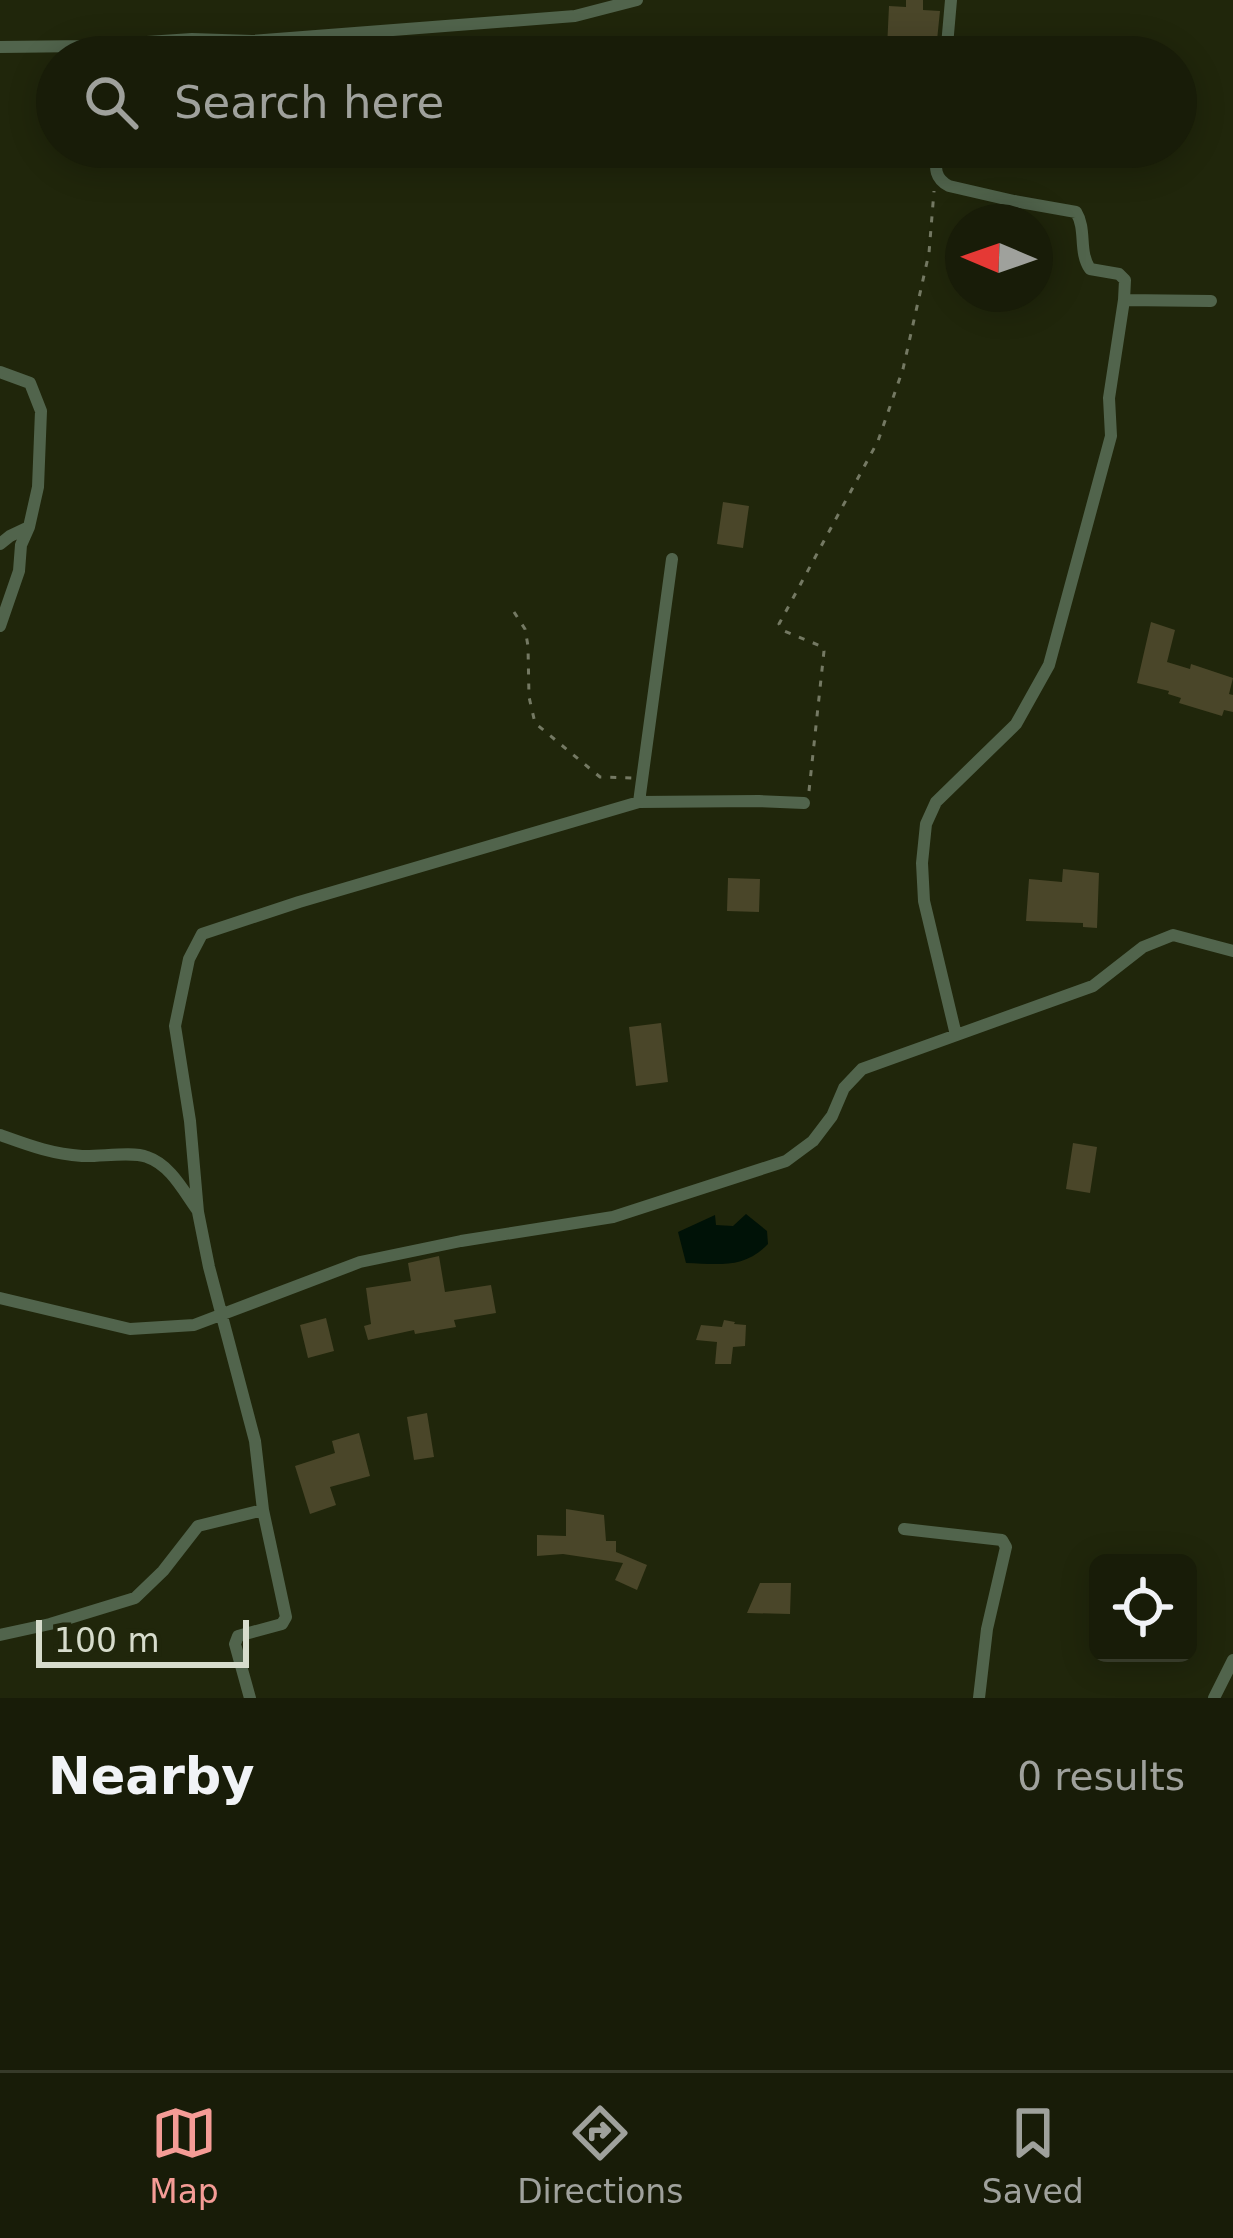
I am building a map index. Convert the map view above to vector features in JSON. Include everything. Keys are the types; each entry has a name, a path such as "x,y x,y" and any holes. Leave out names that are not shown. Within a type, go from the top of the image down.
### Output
{"street":[{"path":"306,36 575,16 637,0"},
{"path":"948,36 951,0"},
{"path":"0,47 36,47"},
{"path":"935,168 940,181 949,186 1076,212 1082,224 1082,257 1090,269 1119,274 1125,280 1109,398 1112,436 1049,665 1016,724 936,802 926,824 923,901 956,1035"},
{"path":"1124,300 1211,301"},
{"path":"0,372 30,383 41,411 38,487 21,545 20,571 0,626"},
{"path":"0,544 29,527"},
{"path":"639,802 672,559"},
{"path":"250,1698 235,1644 238,1636 282,1624 286,1617 263,1510 255,1441 198,1211 175,1026 189,959 202,934 639,802 805,803"},
{"path":"0,1298 130,1329 194,1325 360,1262 614,1217 786,1161 813,1141 832,1117 844,1088 862,1069 1093,986 1143,947 1173,935 1233,951"},
{"path":"0,1135 57,1154 146,1156 170,1172 198,1211"},
{"path":"0,1635 135,1598 197,1526 263,1510"},
{"path":"904,1529 1002,1540 1006,1547 987,1629 979,1698"},
{"path":"1214,1698 1233,1660"}],"path":[{"path":"805,803 824,651 782,630 780,616 878,441 903,369 929,253 935,172"},
{"path":"514,612 529,646 529,697 535,723 600,777 643,778"}],"shaded area":[{"path":"746,1214 767,1231 768,1244 759,1252 730,1263 686,1263 678,1232 715,1215 716,1225 733,1226"}],"building":[{"path":"906,0 923,0 923,10 940,11 937,36 888,36 889,6 906,7"},
{"path":"723,502 749,506 743,548 717,544"},
{"path":"1151,622 1175,630 1167,662 1190,669 1191,664 1233,678 1229,694 1233,695 1233,712 1224,710 1222,716 1179,703 1181,698 1169,691 1137,683"},
{"path":"1063,869 1099,873 1097,928 1083,927 1083,923 1026,921 1029,879 1062,882"},
{"path":"728,878 760,879 759,912 727,911"},
{"path":"661,1023 668,1082 636,1086 629,1027"},
{"path":"1073,1143 1097,1147 1090,1193 1066,1189"},
{"path":"439,1256 445,1292 491,1285 496,1313 454,1320 456,1327 368,1340 364,1326 371,1324 366,1288 411,1281 408,1263"},
{"path":"326,1318 334,1351 308,1358 300,1325"},
{"path":"724,1320 746,1325 745,1346 733,1347 731,1364 715,1364 717,1342 696,1340 701,1325 722,1327"},
{"path":"427,1413 434,1457 414,1460 407,1417"},
{"path":"359,1433 370,1476 330,1487 336,1505 310,1514 295,1466 335,1453 332,1441"},
{"path":"566,1509 604,1515 606,1541 616,1541 616,1552 647,1565 637,1590 615,1580 623,1563 563,1554 537,1556 537,1535 566,1536"},
{"path":"760,1583 791,1583 790,1614 747,1613"}]}
